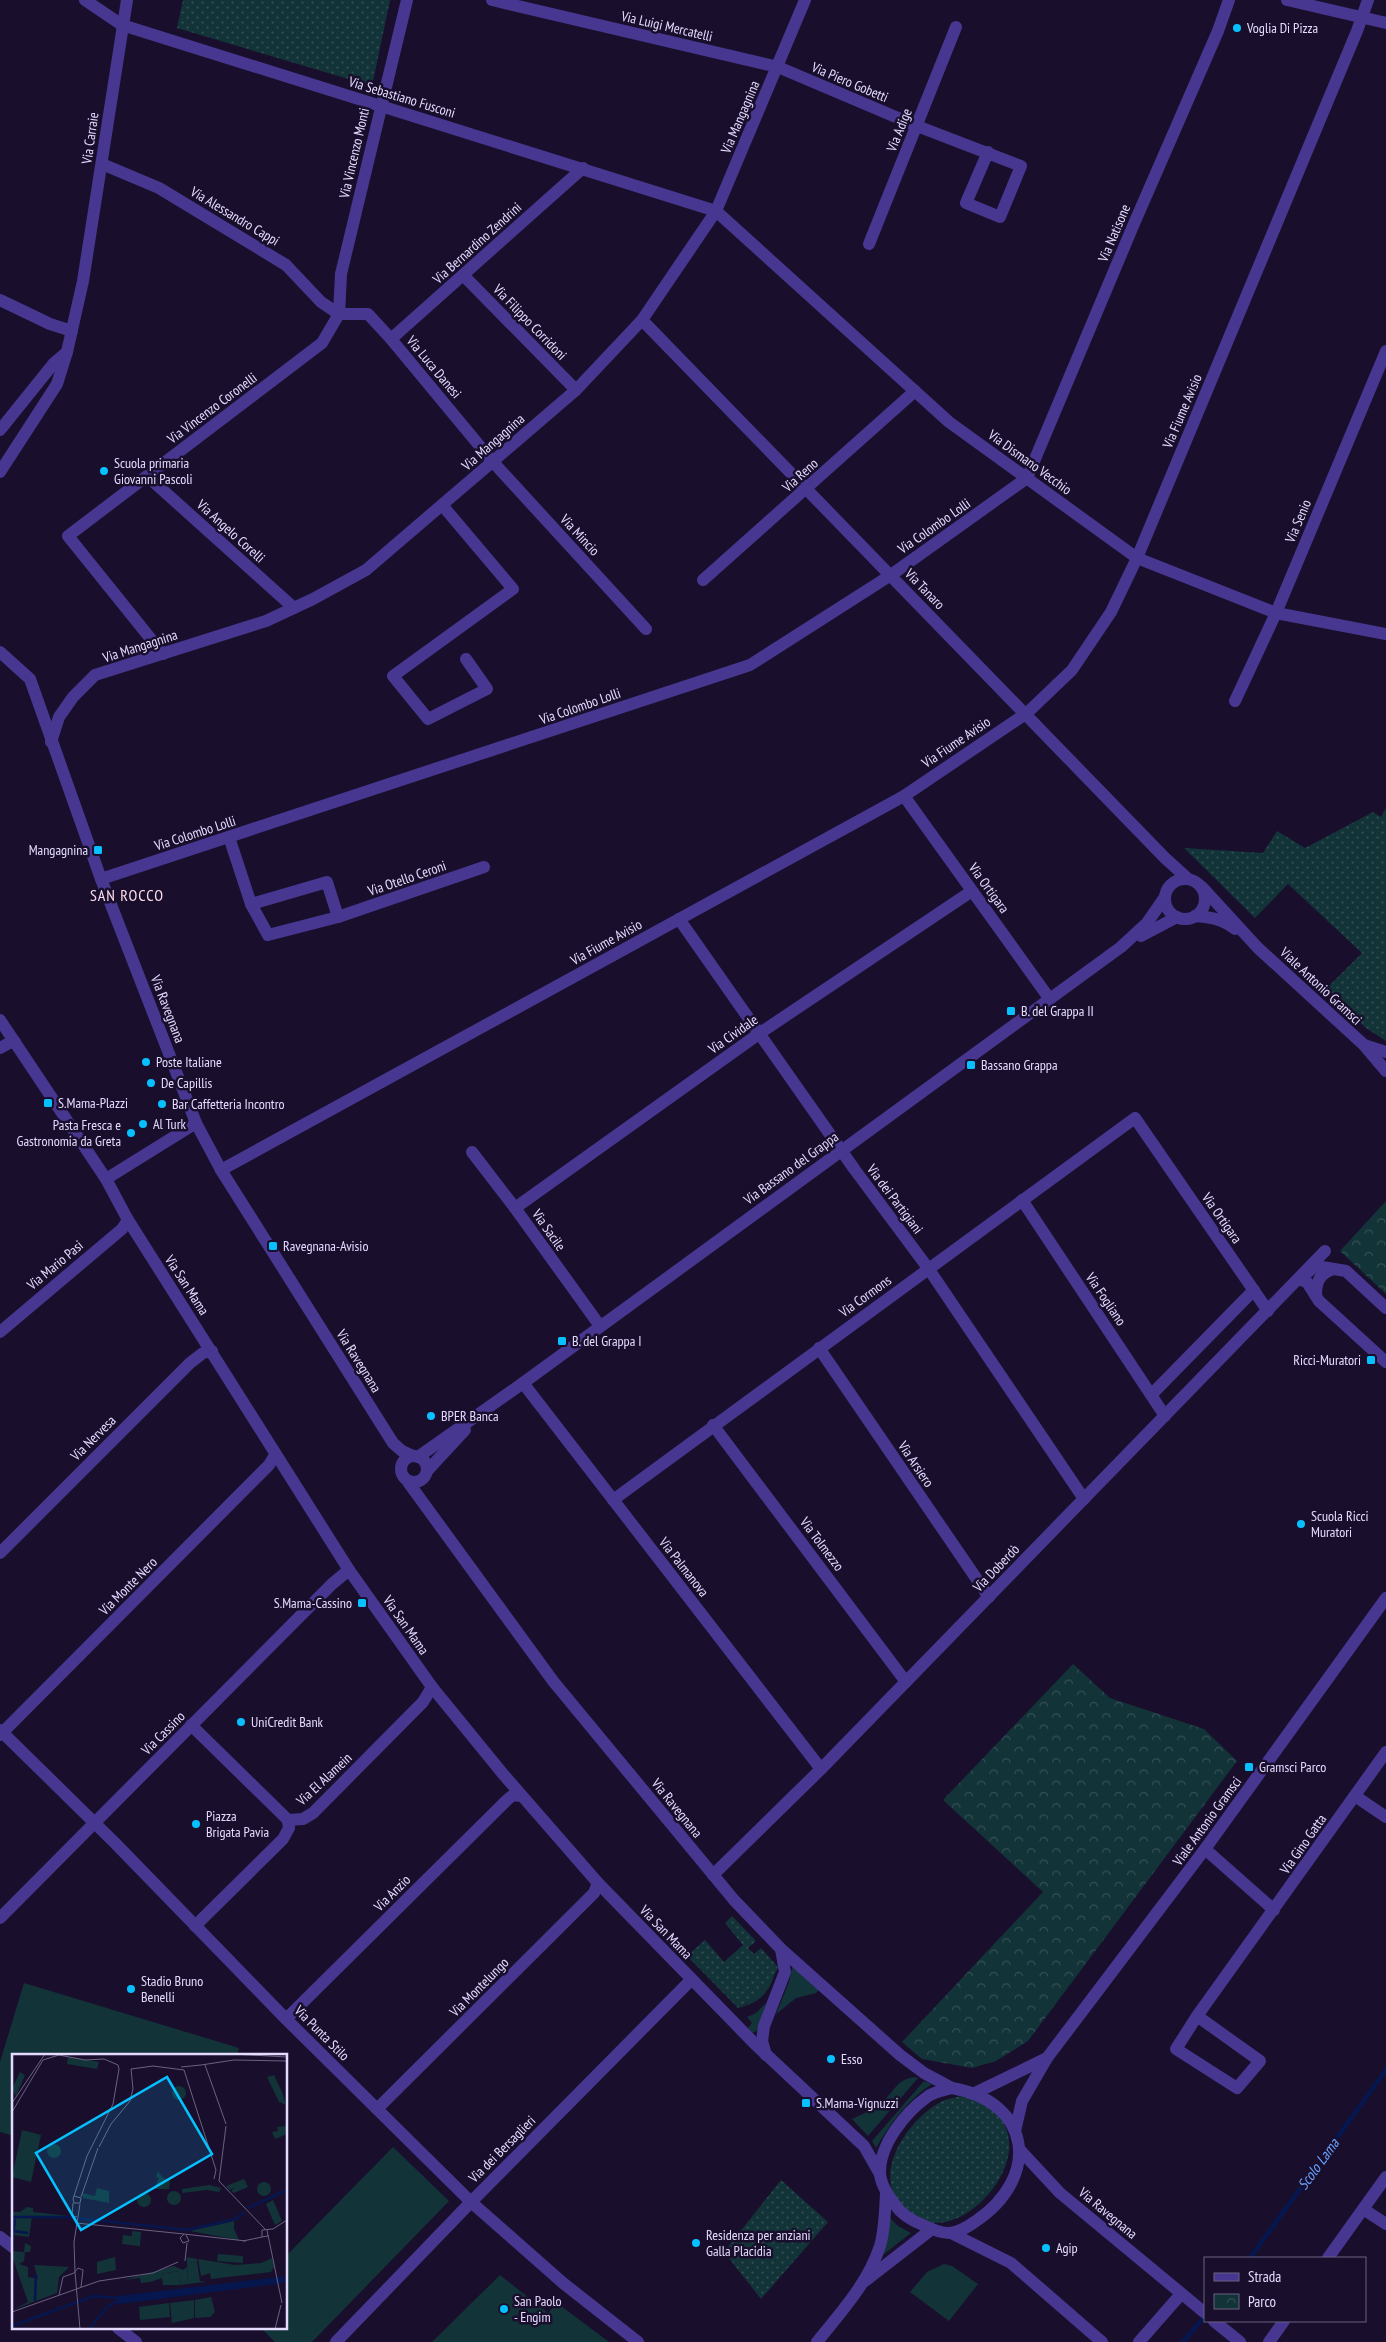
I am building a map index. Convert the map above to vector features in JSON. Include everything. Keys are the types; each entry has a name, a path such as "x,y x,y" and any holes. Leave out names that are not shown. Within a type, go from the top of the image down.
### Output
{"street":[{"name":"Via Sebastiano Fusconi","path":"85,0 122,26 583,168 716,211"},
{"name":"Via Carraie","path":"0,472 57,384 67,352 83,281 127,0"},
{"name":"Via Vincenzo Monti","path":"339,314 341,274 407,0"},
{"name":"Via Luigi Mercatelli","path":"492,0 778,67"},
{"name":"Via Mangagnina","path":"51,742 59,717 73,696 95,675 266,622 366,570 576,390 642,320 716,211 805,0"},
{"name":"Via Natisone","path":"1027,478 1133,226 1218,31 1229,0"},
{"path":"1287,0 1386,23"},
{"name":"Via Fiume Avisio","path":"220,1170 904,796 1027,713 1072,670 1112,612 1137,558 1368,0"},
{"name":"Via Adige","path":"869,244 956,27"},
{"name":"Via Piero Gobetti","path":"778,67 917,126 968,144 988,152 1021,166 1000,217 966,202 988,152"},
{"name":"Via Alessandro Cappi","path":"102,164 159,188 286,265 321,302 339,314"},
{"name":"Via Bernardino Zendrini","path":"391,339 583,168"},
{"name":"Via Dismano Vecchio","path":"716,211 950,422 1137,558 1276,613 1386,634"},
{"name":"Via Filippo Corridoni","path":"463,275 576,390"},
{"path":"0,300 50,324 72,332"},
{"name":"Via Luca Danesi","path":"339,314 368,314 493,462"},
{"name":"Via Vincenzo Coronelli","path":"163,654 68,536 322,343 339,314"},
{"name":"Via Tanaro","path":"642,320 1027,713 1165,858 1187,878"},
{"name":"Via Senio","path":"1235,700 1276,613 1386,351"},
{"path":"0,430 54,363 67,352"},
{"name":"Via Reno","path":"703,580 915,391"},
{"name":"Via Mincio","path":"493,462 646,628"},
{"name":"Via Angelo Corelli","path":"147,476 294,608"},
{"name":"Via Colombo Lolli","path":"101,879 750,665 891,575 1027,478"},
{"path":"442,505 513,589 393,676 428,719 487,689 466,658"},
{"name":"Via Ravegnana","path":"0,652 30,680 101,879 196,1123 220,1170 393,1443 402,1451 416,1456"},
{"name":"Via Ortigara","path":"904,796 1049,998"},
{"name":"Via Otello Ceroni","path":"229,837 251,904 268,935 338,917 484,868"},
{"path":"1165,858 1169,872 1166,894 1168,909 1177,917 1189,919 1200,912 1206,900 1202,887 1187,878 1175,881 1166,894"},
{"path":"251,904 327,882 338,917"},
{"name":"Viale Antonio Gramsci","path":"1202,887 1258,948"},
{"name":"Via Cividale","path":"515,1208 760,1033 972,891"},
{"name":"Via Bassano del Grappa","path":"416,1456 524,1383 1121,946 1147,923 1166,894"},
{"name":"Viale Antonio Gramsci","path":"1195,916 1212,918 1229,924 1258,948 1364,1046 1386,1071"},
{"name":"Via Bassano del Grappa","path":"1121,946 1177,917"},
{"name":"Via dei Partigiani","path":"679,919 928,1268 1084,1499"},
{"name":"Via San Mama","path":"0,1020 106,1179 128,1220 349,1570 432,1687 521,1796 598,1883 767,2055 864,2146 880,2174"},
{"path":"0,1048 15,1042"},
{"name":"Viale Antonio Gramsci","path":"1364,1046 1386,1052"},
{"name":"Via Ortigara","path":"1135,1118 1268,1311"},
{"name":"Via Cormons","path":"613,1500 1135,1118"},
{"path":"106,1179 196,1123"},
{"name":"Via Sacile","path":"472,1152 600,1326"},
{"name":"Via Fogliano","path":"1022,1200 1165,1416"},
{"name":"Via Mario Pasi","path":"0,1332 122,1229 128,1220"},
{"path":"1298,1280 1324,1251"},
{"path":"1298,1280 1316,1266 1346,1271 1386,1308"},
{"path":"1316,1296 1316,1284 1320,1277 1334,1269"},
{"path":"1298,1280 1307,1282 1318,1302 1386,1362"},
{"name":"Via Doberdò","path":"713,1875 821,1769 1298,1280"},
{"path":"1152,1394 1254,1290"},
{"name":"Via Arsiero","path":"819,1348 989,1597"},
{"name":"Via Nervesa","path":"0,1553 190,1363 203,1353 212,1351"},
{"name":"Via Palmanova","path":"524,1383 821,1769"},
{"name":"Via Bassano del Grappa","path":"426,1475 479,1415"},
{"name":"Via Tolmezzo","path":"713,1425 906,1682"},
{"name":"Via Monte Nero","path":"1,1733 269,1465 275,1455"},
{"path":"426,1475 416,1483 408,1482 402,1476 401,1467 405,1459 416,1456 425,1462 426,1475 426,1503"},
{"name":"Via Ravegnana","path":"408,1482 426,1503 553,1681 713,1875 781,1949 902,2057 952,2088"},
{"name":"Via Cassino","path":"0,1918 332,1584 349,1570"},
{"name":"Viale Antonio Gramsci","path":"1015,2131 1022,2101 1047,2058 1205,1849 1386,1598"},
{"name":"Via El Alamein","path":"195,1926 283,1839 289,1828 288,1820 303,1819 313,1813 423,1702 432,1687"},
{"path":"191,1725 288,1820"},
{"name":"Via Punta Stilo","path":"1,1733 94,1823 286,2019 471,2202 563,2283 638,2342"},
{"name":"Via Gino Gatta","path":"1197,2016 1260,2061 1237,2088 1176,2049 1197,2016 1386,1752"},
{"name":"Via Anzio","path":"286,2019 507,1800 513,1795 521,1796"},
{"path":"1356,1796 1386,1817"},
{"path":"1205,1849 1274,1910"},
{"name":"Via Montelungo","path":"377,2109 594,1893 598,1883"},
{"path":"767,2055 762,2040 764,2026 785,1972 781,1949"},
{"name":"Via dei Bersaglieri","path":"336,2342 471,2202 692,1980"},
{"name":"Viale Antonio Gramsci","path":"975,2093 1047,2058"},
{"path":"951,2233 968,2226 986,2214 1000,2200 1012,2183 1018,2166 1020,2150 1015,2131 1005,2115 991,2102 975,2093 952,2088 928,2095 903,2121 883,2153 880,2174 886,2192 898,2209 913,2221 932,2229 951,2233 1011,2262 1102,2342"},
{"name":"Via Ravegnana","path":"1020,2150 1060,2193 1204,2312"},
{"path":"1329,2257 1386,2177"},
{"path":"817,2342 863,2283 880,2246 885,2220 886,2192"},
{"path":"1363,2208 1386,2224"},
{"path":"863,2283 932,2229"},
{"path":"0,2237 12,2246"},
{"path":"1139,2342 1181,2294"},
{"path":"1215,2322 1240,2342"},
{"path":"1269,2342 1283,2322"},
{"path":"121,2330 136,2342"}],"green space":[{"path":"183,0 390,0 372,86 177,28"},
{"path":"1386,808 1386,1041 1366,1028 1325,990 1362,953 1288,884 1255,918 1184,848 1263,853 1277,831 1305,848 1373,812 1381,817"},
{"path":"1386,1201 1386,1294 1340,1251"},
{"path":"1073,1664 1110,1698 1204,1729 1237,1761 1028,2041 996,2061 972,2068 922,2059 902,2042 1043,1892 943,1800"},
{"path":"732,1916 756,1941 748,1948 754,1954 761,1948 778,1967 762,1991 738,2008 687,1956 705,1940 724,1962 743,1945 725,1923"},
{"path":"793,1964 818,1987 818,1991 796,1998 776,2014 789,1982"},
{"path":"774,1977 765,1994 751,2004 738,2008 747,2004"},
{"path":"24,1983 239,2048 238,2054 12,2054 12,2135 0,2132 0,2062"},
{"path":"766,2003 757,2031 752,2033 748,2028 752,2023 747,2017 756,2013"},
{"path":"914,2077 918,2078 868,2136 852,2119 880,2104 903,2080"},
{"path":"924,2081 932,2084 915,2097 900,2113 876,2148 872,2141"},
{"path":"963,2096 979,2101 993,2110 1006,2129 1009,2150 1003,2172 990,2192 973,2209 953,2220 934,2223 916,2216 897,2200 890,2179 891,2166 903,2138 922,2115 945,2100"},
{"path":"393,2147 449,2201 312,2342 275,2342 263,2330 288,2330 288,2254"},
{"path":"781,2180 828,2222 761,2299 724,2252"},
{"path":"889,2217 898,2226 911,2233 879,2258"},
{"path":"944,2264 952,2266 978,2284 949,2321 910,2292 927,2272"},
{"name":"San Paolo - Engim","path":"500,2275 548,2313 557,2303 609,2342 432,2342"}],"waterway":[{"name":"Scolo Lama","path":"1251,2257 1386,2070"},
{"name":"Scolo Lama","path":"1183,2342 1204,2317"}],"place":[{"name":"Voglia Di Pizza","path":"1237,28"},
{"name":"Scuola primaria Giovanni Pascoli","path":"104,471"},
{"name":"Mangagnina","path":"98,850"},
{"name":"B. del Grappa II","path":"1011,1011"},
{"name":"Poste Italiane","path":"146,1062"},
{"name":"Bassano Grappa","path":"971,1065"},
{"name":"De Capillis","path":"151,1083"},
{"name":"S.Mama-Plazzi","path":"48,1103"},
{"name":"Bar Caffetteria Incontro","path":"162,1104"},
{"name":"Al Turk","path":"143,1124"},
{"name":"Pasta Fresca e Gastronomia da Greta","path":"131,1133"},
{"name":"Ravegnana-Avisio","path":"273,1246"},
{"name":"B. del Grappa I","path":"562,1341"},
{"name":"Ricci-Muratori","path":"1371,1360"},
{"name":"BPER Banca","path":"431,1416"},
{"name":"Scuola Ricci Muratori","path":"1301,1524"},
{"name":"S.Mama-Cassino","path":"362,1603"},
{"name":"UniCredit Bank","path":"241,1722"},
{"name":"Gramsci Parco","path":"1249,1767"},
{"name":"Piazza Brigata Pavia","path":"196,1824"},
{"name":"Stadio Bruno Benelli","path":"131,1989"},
{"name":"Esso","path":"831,2059"},
{"name":"S.Mama-Vignuzzi","path":"806,2103"},
{"name":"Residenza per anziani Galla Placidia","path":"696,2243"},
{"name":"Agip","path":"1046,2248"},
{"name":"San Paolo - Engim","path":"504,2309"}],"district":[{"name":"SAN ROCCO","path":"127,895"}]}
